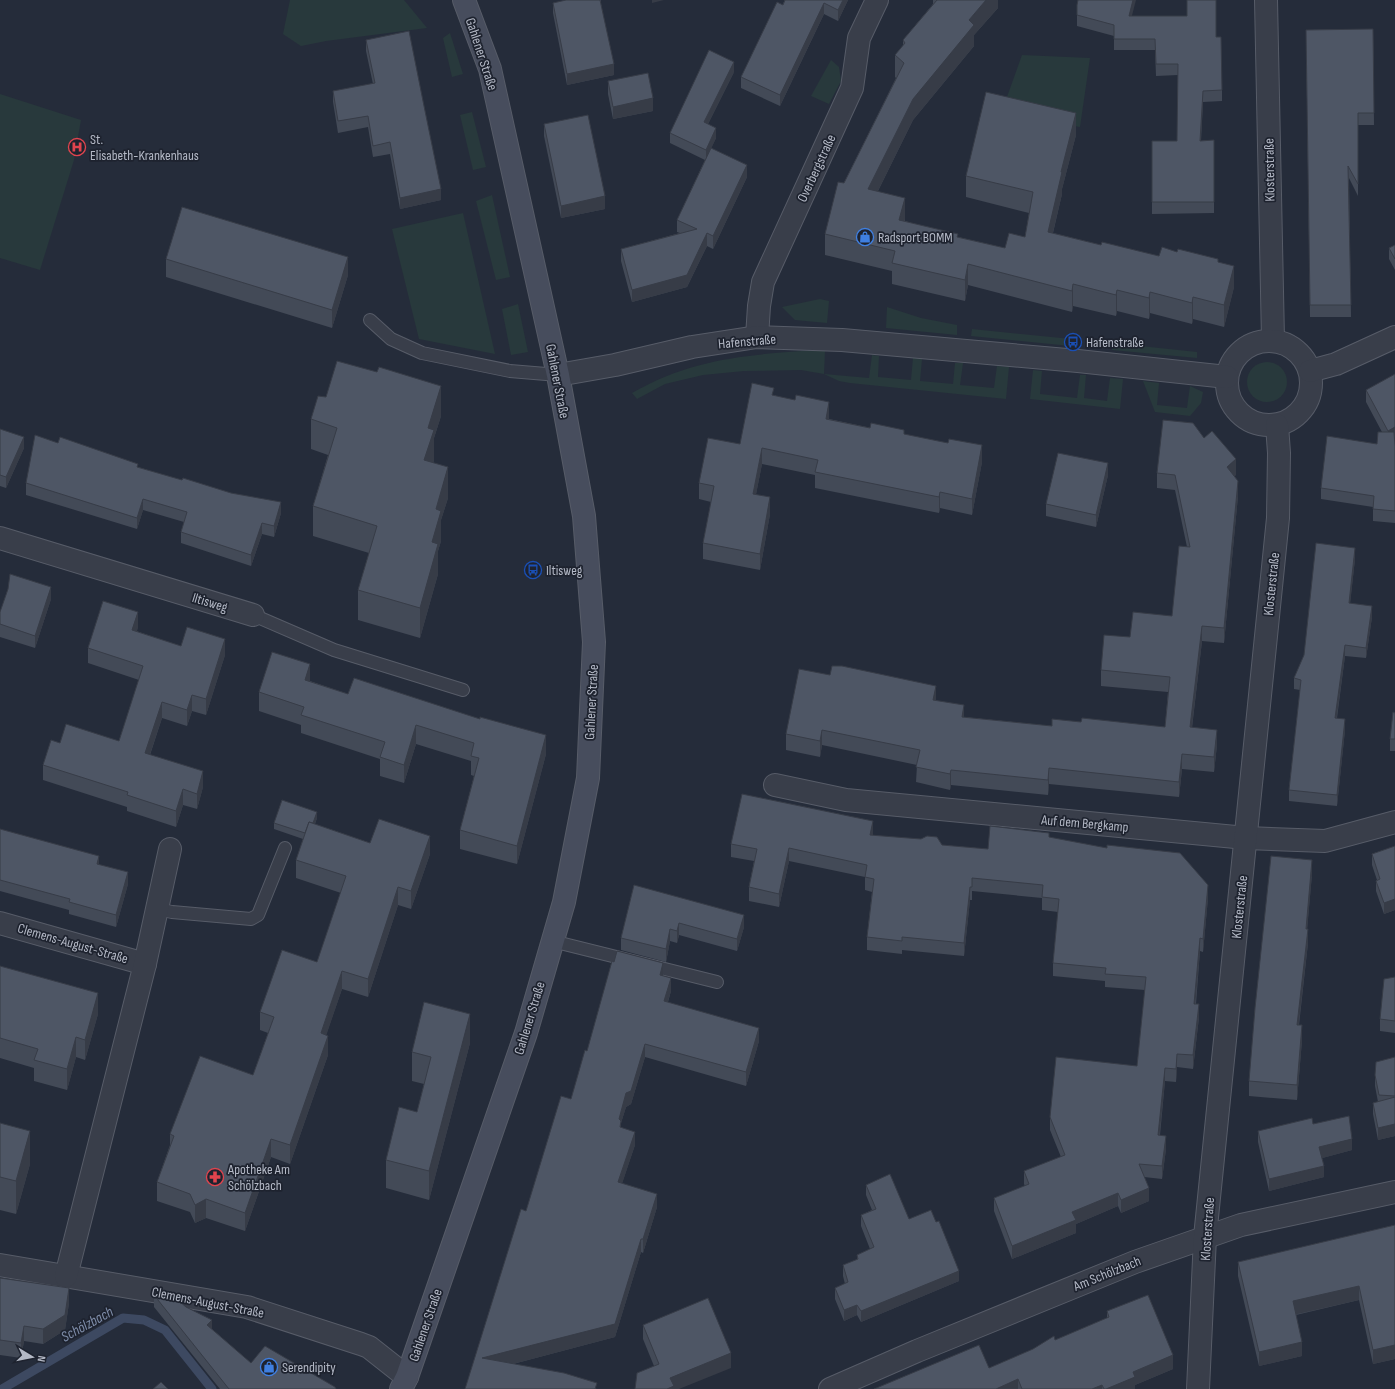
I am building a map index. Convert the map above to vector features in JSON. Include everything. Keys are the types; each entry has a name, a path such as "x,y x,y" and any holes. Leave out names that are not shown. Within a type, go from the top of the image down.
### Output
{"main road":[{"name":"Gahlener Straße","path":"404,1383 526,1033 564,902 588,778 594,642 584,516 558,376 490,69 464,0"}],"street":[{"name":"Overbergstraße","path":"757,337 759,306 763,282 852,88 859,38 877,0"},
{"name":"Klosterstraße","path":"1266,0 1273,340"},
{"path":"1310,371 1336,364 1395,336"},
{"name":"Hafenstraße","path":"558,376 616,365 692,347 757,337 842,340 1078,360 1226,377"},
{"path":"1273,340 1289,344 1302,356 1310,371 1312,388 1306,405 1293,418 1277,425 1261,425 1246,419 1234,408 1227,393 1226,377 1234,357 1251,343 1273,340"},
{"name":"Klosterstraße","path":"1198,1389 1205,1238 1278,518 1279,453 1277,425"},
{"name":"Iltisweg","path":"0,538 253,615"},
{"name":"Auf dem Bergkamp","path":"775,785 846,800 1246,838 1325,841 1395,822"},
{"name":"Clemens-August-Straße","path":"66,1276 145,964 170,849"},
{"name":"Clemens-August-Straße","path":"0,923 145,964"},
{"name":"Am Schölzbach","path":"830,1389 917,1351 1135,1262 1241,1225 1395,1192"},
{"name":"Clemens-August-Straße","path":"0,1265 247,1307 361,1344 369,1348 404,1383"}],"lane":[{"path":"370,320 391,339 422,353 510,371 558,376"},
{"name":"Iltisweg","path":"253,615 334,650 463,690"},
{"path":"157,909 172,912 250,918 258,916 284,848"},
{"path":"552,941 717,982"}],"shaded area":[{"path":"290,0 404,0 427,28 326,41 301,46 283,34"},
{"path":"450,33 463,74 452,77 443,38"},
{"path":"1022,55 1090,58 1080,127 1025,117 1003,108"},
{"path":"831,60 839,67 841,81 829,104 811,96"},
{"path":"0,94 81,120 74,160 40,270 0,258"},
{"path":"472,112 486,167 473,170 460,115"},
{"path":"492,195 510,277 496,280 476,201"},
{"path":"463,213 495,354 419,339 392,229"},
{"path":"820,299 829,301 827,323 795,320 782,307"},
{"path":"518,304 528,352 511,355 502,309"},
{"path":"887,307 921,318 957,325 957,335 886,328"},
{"path":"972,329 1071,339 1071,346 971,336"},
{"path":"1112,343 1197,352 1197,358 1112,350"},
{"path":"815,350 825,351 824,374 801,370 744,371 703,375 665,384 637,399 632,393 655,381 699,365 721,360 766,354"},
{"path":"872,355 879,356 878,377 911,380 913,358 922,359 920,381 953,384 955,363 963,363 960,385 994,388 997,366 1009,367 1006,399 850,383 839,381 824,374 869,378"},
{"path":"1263,362 1271,362 1278,365 1284,371 1287,382 1284,393 1278,399 1271,402 1263,402 1256,399 1250,393 1247,386 1247,378 1250,371 1256,365"},
{"path":"1033,370 1042,371 1040,394 1077,398 1080,375 1086,375 1084,398 1107,401 1110,378 1123,379 1120,409 1030,399"},
{"path":"1143,381 1159,383 1157,405 1187,408 1190,386 1203,392 1201,403 1190,416 1155,412"}],"building":[{"path":"566,0 600,0 614,64 567,74 553,3"},
{"path":"785,0 843,0 838,10 824,3 780,95 741,77 777,2 783,5"},
{"path":"937,0 986,0 969,20 974,25 913,99 868,189 905,198 899,220 958,234 957,237 1005,248 1009,233 1025,237 1033,192 966,176 986,92 1076,113 1048,232 1101,245 1102,242 1159,256 1162,247 1177,252 1178,249 1218,259 1218,262 1234,266 1224,305 1193,297 1192,303 1150,292 1149,298 1117,290 1116,295 1073,284 1072,291 968,264 965,280 892,263 895,251 825,234 838,182 844,183 904,63 895,55 905,43 903,40"},
{"path":"1078,0 1133,0 1129,16 1187,16 1187,0 1216,0 1216,37 1221,37 1222,90 1203,91 1200,141 1214,140 1214,202 1152,202 1152,141 1177,141 1178,64 1156,64 1155,39 1114,39 1114,25 1077,15"},
{"path":"1373,29 1374,113 1358,113 1358,184 1348,166 1351,305 1310,305 1306,30"},
{"path":"409,31 441,189 400,198 390,142 373,146 368,116 338,121 333,91 375,83 366,40"},
{"path":"709,50 734,62 704,122 716,128 706,150 670,133"},
{"path":"648,73 653,98 613,107 608,81"},
{"path":"588,115 605,196 561,206 544,124"},
{"path":"711,148 747,165 713,236 707,233 687,275 632,290 621,249 697,229 677,220"},
{"path":"182,207 348,257 332,310 166,259"},
{"path":"1395,245 1395,259 1389,248"},
{"path":"337,361 377,372 379,367 441,386 428,428 434,430 424,460 448,467 436,509 441,511 432,542 438,544 420,608 358,590 377,526 313,506 337,428 311,419 318,396 326,397"},
{"path":"1395,374 1395,427 1388,431 1366,390"},
{"path":"752,383 774,388 772,395 795,400 796,395 829,402 826,419 870,428 871,423 904,430 904,434 948,443 949,439 982,445 972,499 940,492 939,497 815,472 818,460 762,448 753,494 770,497 760,554 703,543 714,486 699,483 708,438 740,444"},
{"path":"1163,420 1193,423 1204,438 1212,431 1236,459 1227,467 1238,481 1224,628 1202,626 1190,727 1217,730 1214,757 1182,754 1179,782 1049,768 1048,780 951,770 950,774 916,767 920,750 822,730 820,741 786,734 799,669 830,675 832,666 842,666 936,686 933,700 964,705 962,717 1052,726 1052,719 1081,722 1082,718 1165,727 1170,677 1101,670 1104,635 1130,637 1133,612 1172,616 1179,546 1190,547 1175,475 1157,473"},
{"path":"0,429 24,437 6,477 0,475"},
{"path":"1378,432 1394,432 1395,511 1373,509 1374,496 1321,488 1327,436 1377,444"},
{"path":"35,435 58,443 60,437 138,464 137,467 182,480 183,478 231,493 281,502 274,526 262,523 251,555 181,532 187,512 143,499 137,518 26,483"},
{"path":"1058,453 1108,463 1096,515 1046,504"},
{"path":"1316,543 1355,548 1349,603 1372,606 1366,648 1345,645 1335,718 1345,719 1337,795 1289,790 1301,680 1294,678 1304,655"},
{"path":"10,574 51,587 35,636 0,624 0,612 8,589"},
{"path":"103,601 138,612 132,630 181,646 187,627 225,639 206,699 192,695 187,710 162,702 145,753 203,771 197,794 183,789 176,811 127,795 128,792 43,765 51,740 60,743 66,724 119,741 143,666 88,648"},
{"path":"272,652 310,664 305,680 348,694 354,678 480,719 480,717 546,735 517,846 460,830 479,758 471,756 474,743 416,725 404,765 380,757 385,742 301,715 304,707 259,692"},
{"path":"1393,712 1395,713 1395,739 1390,739"},
{"path":"742,794 873,821 870,835 921,839 927,836 937,837 942,845 988,849 990,826 1049,833 1049,837 1107,848 1107,845 1180,853 1208,885 1203,939 1200,938 1194,1004 1199,1004 1193,1055 1177,1054 1176,1069 1165,1068 1158,1135 1166,1136 1162,1166 1139,1164 1149,1188 1121,1200 1118,1193 1072,1212 1076,1220 1012,1246 994,1198 1029,1184 1024,1171 1065,1155 1050,1117 1056,1057 1137,1066 1146,977 1105,974 1106,968 1053,963 1059,899 1042,897 1043,885 972,878 964,943 902,937 902,941 867,937 874,879 865,877 867,865 789,848 779,894 749,887 757,849 731,844"},
{"path":"282,800 317,812 313,823 309,822 305,833 274,823"},
{"path":"379,819 430,836 411,891 398,887 368,979 342,971 321,1033 328,1036 290,1145 271,1139 245,1213 206,1199 195,1205 190,1194 157,1182 174,1136 170,1134 200,1056 253,1075 274,1017 260,1012 282,950 317,962 346,876 296,860 309,822 370,843"},
{"path":"0,829 99,856 97,864 128,872 116,915 69,902 70,899 0,880"},
{"path":"1395,846 1395,899 1384,903 1376,881 1380,879 1372,854"},
{"path":"1271,856 1312,860 1306,929 1308,929 1297,1025 1302,1025 1297,1085 1249,1081"},
{"path":"634,885 744,915 737,939 679,923 677,931 670,929 666,949 621,938"},
{"path":"617,951 663,963 660,975 671,978 664,1001 759,1028 746,1072 645,1044 631,1091 626,1093 619,1119 621,1121 620,1127 635,1132 618,1182 657,1194 643,1239 641,1239 615,1324 482,1358 564,1373 597,1383 595,1389 465,1389 521,1209 526,1211 561,1096 571,1099 585,1050 587,1051 612,961 614,962"},
{"path":"0,966 98,993 85,1040 76,1037 67,1069 34,1060 38,1049 0,1038"},
{"path":"1395,977 1395,1021 1380,1019 1384,979"},
{"path":"424,1002 470,1014 429,1171 386,1160 399,1107 417,1112 431,1057 412,1052"},
{"path":"1395,1057 1395,1096 1379,1095 1375,1075 1376,1062"},
{"path":"1395,1097 1395,1124 1378,1128 1373,1103"},
{"path":"1349,1116 1352,1139 1319,1147 1324,1166 1269,1179 1258,1131 1312,1118 1313,1124"},
{"path":"0,1123 30,1131 16,1181 0,1177"},
{"path":"890,1174 909,1219 931,1210 936,1222 939,1221 959,1271 861,1311 857,1305 844,1310 835,1288 848,1282 843,1265 858,1259 857,1255 874,1247 861,1215 876,1209 866,1185"},
{"path":"1395,1225 1395,1345 1373,1350 1359,1286 1293,1301 1302,1342 1259,1352 1238,1262"},
{"path":"0,1278 69,1288 65,1315 43,1329 24,1326 21,1343 0,1340"},
{"path":"157,1292 172,1295 186,1307 212,1320 207,1325 251,1363 265,1346 336,1389 229,1389 154,1295"},
{"path":"1148,1295 1173,1355 1133,1372 1135,1377 1106,1389 1104,1389 1102,1385 1092,1389 1022,1389 1018,1379 996,1389 874,1389 979,1345 989,1368 1033,1349 1054,1336 1055,1340 1109,1317 1107,1311"},
{"path":"708,1298 731,1353 670,1378 674,1386 667,1389 635,1389 637,1373 659,1364 643,1325"},
{"path":"161,1382 168,1389 153,1389"}],"waterway":[{"name":"Schölzbach","path":"2,1389 123,1318 144,1320 165,1330 212,1389"}],"place":[{"name":"St. Elisabeth-Krankenhaus","path":"77,147"},
{"name":"Radsport BOMM","path":"865,237"},
{"name":"Hafenstraße","path":"1073,342"},
{"name":"Iltisweg","path":"533,570"},
{"name":"Apotheke Am Schölzbach","path":"215,1177"},
{"name":"Serendipity","path":"269,1367"}]}
